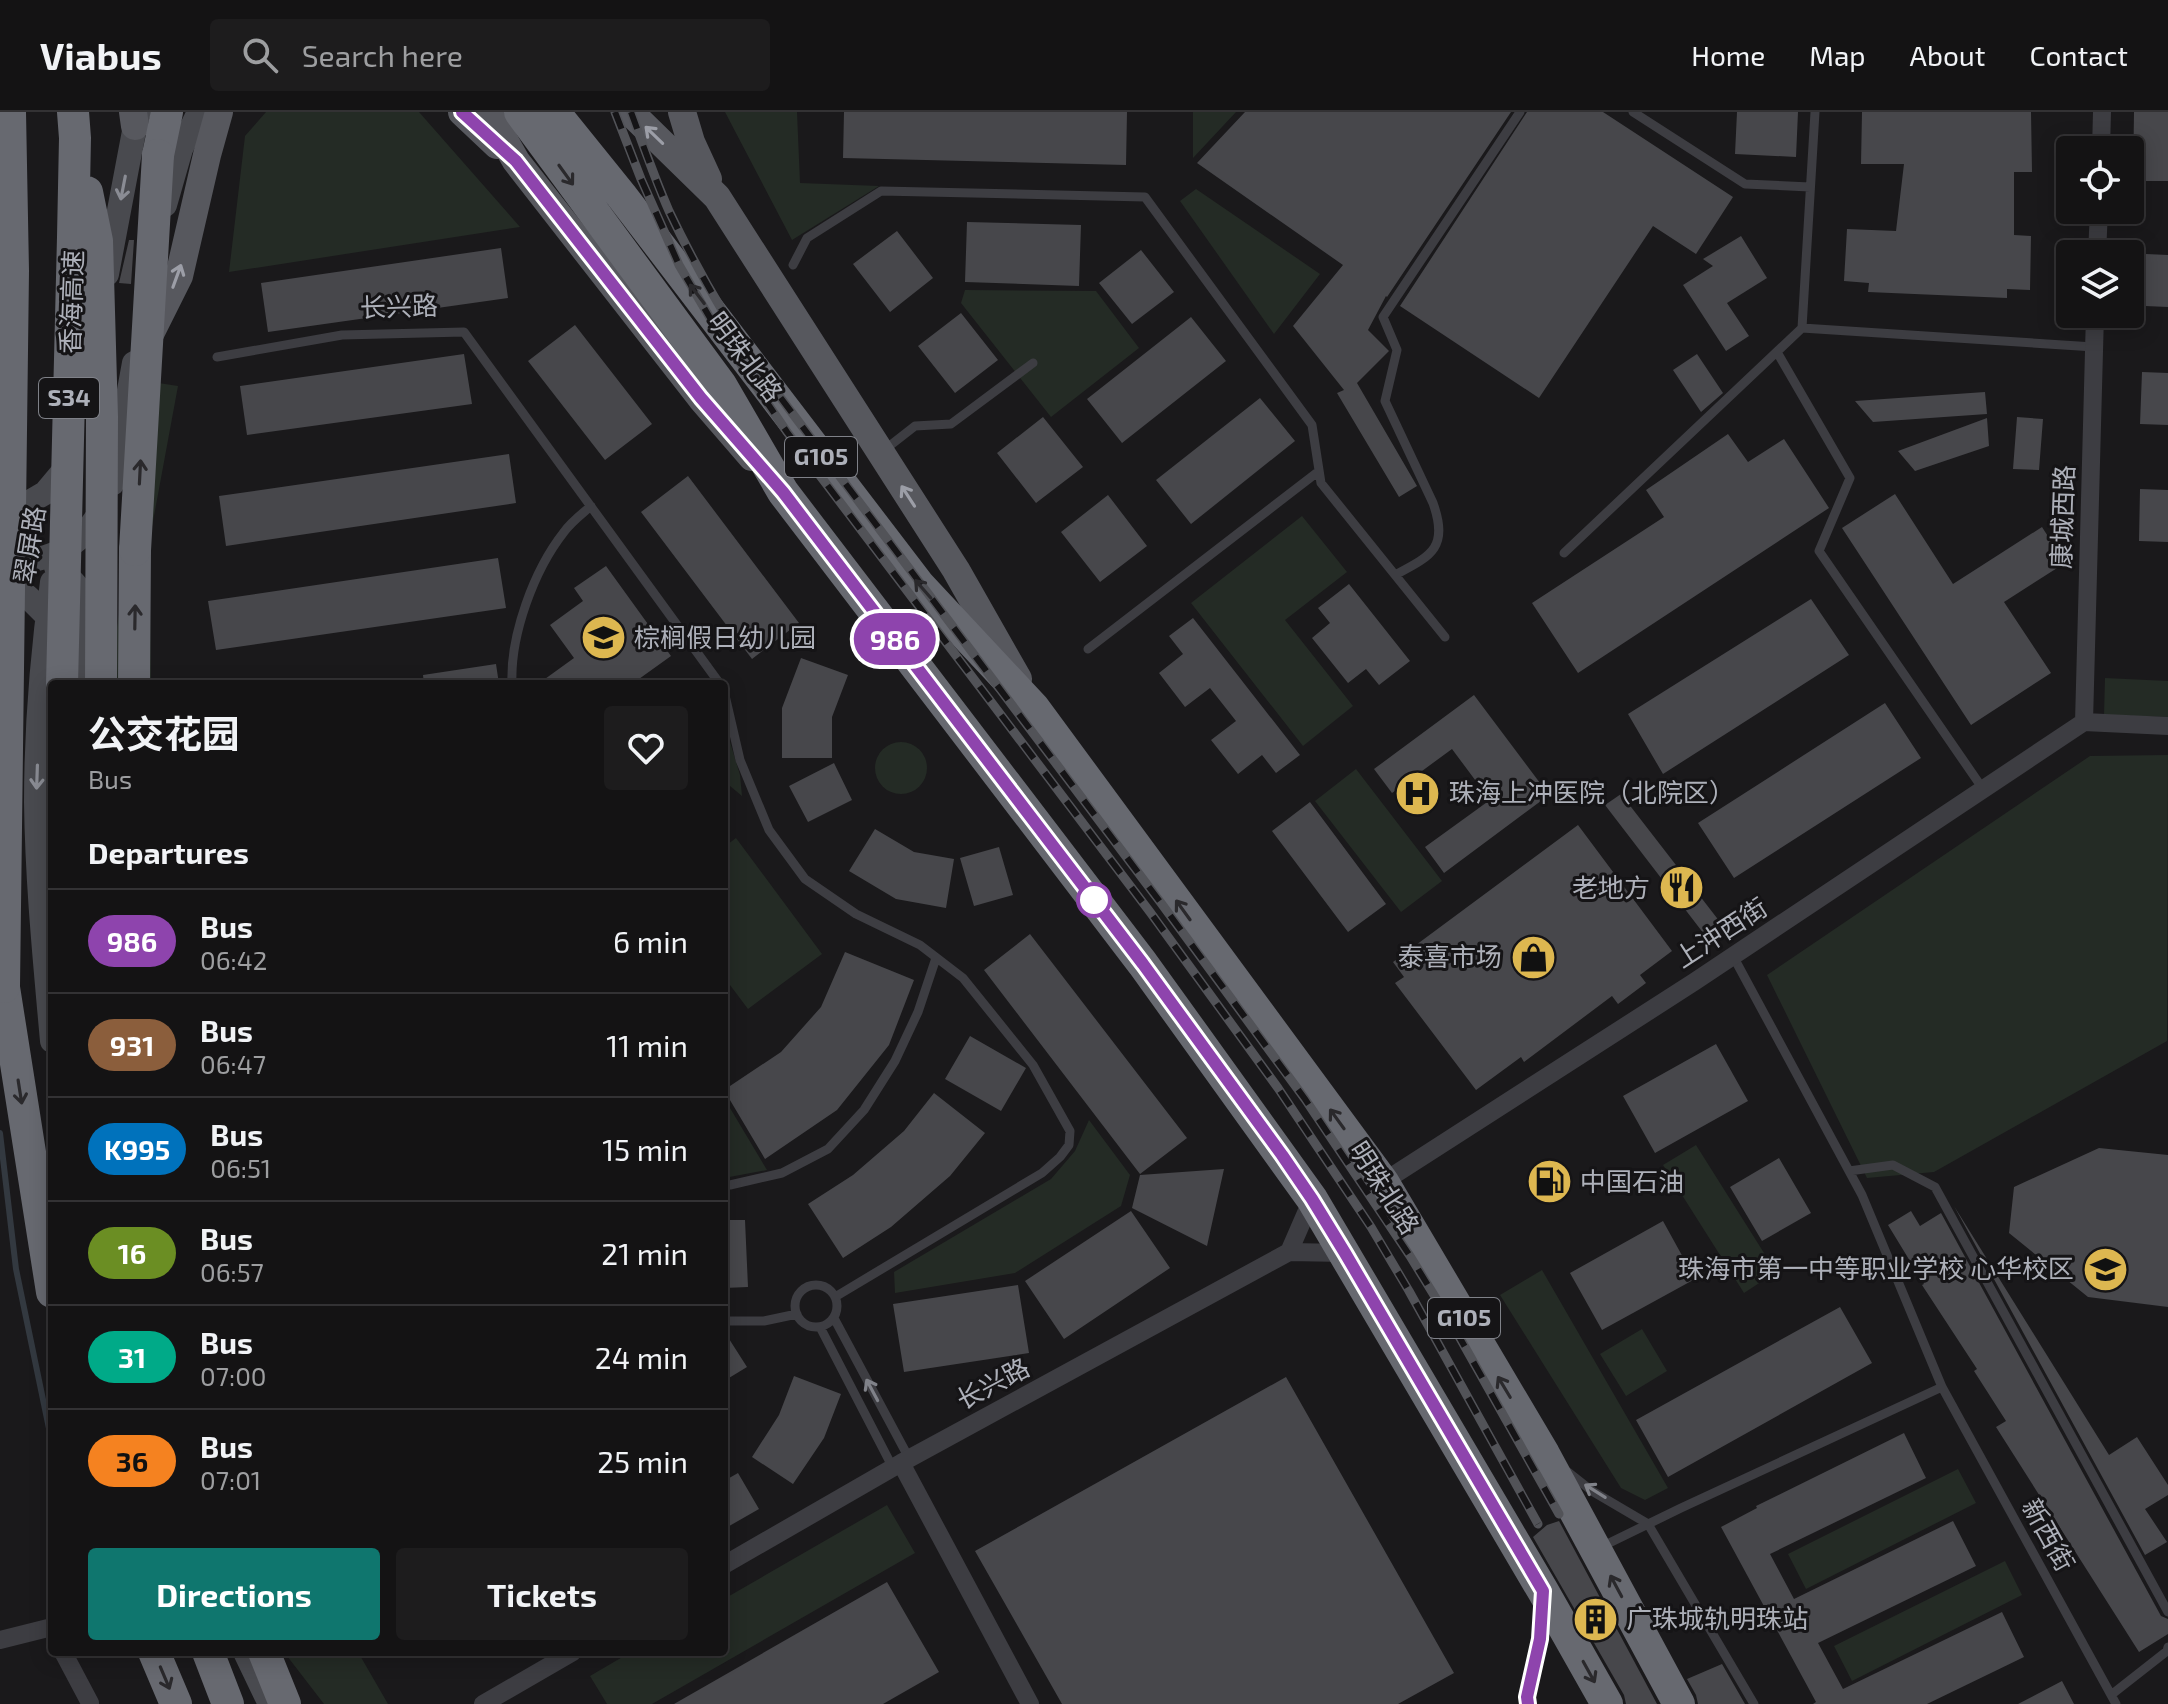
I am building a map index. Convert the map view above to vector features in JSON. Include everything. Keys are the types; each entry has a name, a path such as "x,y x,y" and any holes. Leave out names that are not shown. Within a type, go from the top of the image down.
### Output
{"highway":[{"name":"S34","path":"10,112 13,271 2,974 48,1267"},
{"path":"134,680 135,550 158,155 167,112"},
{"name":"明珠北路","path":"520,112 721,385 783,492 1143,964 1312,1199 1607,1704"},
{"name":"明珠北路","path":"554,112 919,585 1034,708 1383,1182 1544,1454 1679,1704"},
{"path":"74,125 97,241 102,417 101,680"},
{"name":"香海高速","path":"62,680 74,125"},
{"path":"156,1656 176,1704"},
{"path":"210,1656 228,1704"},
{"path":"266,1656 285,1704"}],"main road":[{"path":"462,112 516,161"},
{"name":"明珠北路","path":"488,112 516,161 701,398 783,492"},
{"name":"明珠北路","path":"630,112 717,197 956,570 1034,708"},
{"path":"682,112 691,142 717,197"},
{"path":"84,680 85,642 132,371 179,276 215,113"},
{"name":"翠屏路","path":"48,995 36,803 40,695 51,560 136,117"},
{"path":"0,519 45,493 72,460"},
{"path":"0,564 51,560 87,533 111,492"},
{"path":"0,546 51,560 79,587 90,612"},
{"path":"0,574 47,616"},
{"path":"200,1656 219,1704"},
{"path":"247,1656 270,1704"}],"street":[{"path":"2101,136 2102,112"},
{"name":"康城西路","path":"2084,722 2095,328"},
{"path":"2084,722 2168,726"},
{"name":"上沖西街","path":"1383,1182 1733,956 2084,722"},
{"path":"1289,1252 1312,1199"},
{"name":"长兴路","path":"728,1563 901,1463 1289,1252 1345,1253"},
{"path":"901,1463 1030,1704"},
{"path":"0,1640 48,1628"},
{"path":"65,1656 90,1703"},
{"path":"483,1704 566,1656"}],"lane":[{"path":"1395,575 1428,557 1435,546 1439,520 1385,401 1397,350 1383,317 1520,112"},
{"path":"1633,112 1745,184 1810,187"},
{"path":"1564,553 1802,328 1815,112"},
{"path":"793,265 807,238 881,191 1145,197 1312,425 1321,483 1445,637"},
{"path":"1802,328 2094,347"},
{"name":"长兴路","path":"217,357 342,335 464,332 717,680"},
{"path":"1777,352 1850,478 1819,551 1983,789"},
{"path":"880,453 915,426 951,424 1033,363"},
{"path":"1088,649 1319,471"},
{"path":"512,680 518,634 529,593 545,559 565,530 591,506"},
{"path":"728,718 740,760 769,830 805,879 856,914 920,945 963,978 1033,1065 1070,1131 1069,1145 1042,1173 835,1297"},
{"name":"新西街","path":"1733,956 1862,1195 1942,1387 2113,1699"},
{"path":"728,1184 782,1173 828,1149 864,1110 895,1061 918,1012 936,958"},
{"path":"1849,1171 1893,1165 1935,1187 2168,1612"},
{"path":"819,1286 835,1297 837,1310 826,1325 807,1325 797,1314 797,1300 805,1289 819,1286"},
{"path":"728,1321 764,1321 797,1314"},
{"path":"834,1318 901,1463"},
{"path":"820,1327 901,1463"},
{"path":"1596,1550 1942,1387"},
{"path":"1544,1454 1592,1491 1648,1524 1754,1704"},
{"path":"1530,1702 1540,1639 1543,1591"},
{"path":"2113,1699 2168,1647"}],"shaded area":[{"path":"266,112 419,112 520,227 229,272 245,136"},
{"path":"725,112 797,112 800,183 879,186 792,240"},
{"path":"1193,112 1236,112 1193,158"},
{"path":"1196,189 1320,274 1274,334 1180,201"},
{"path":"965,290 1096,291 1139,348 1051,417 961,303"},
{"path":"152,382 178,386 149,543 151,680 110,680"},
{"path":"1302,516 1347,572 1285,620 1353,706 1303,746 1191,603"},
{"path":"2105,678 2168,681 2168,717 2104,715"},
{"path":"728,735 740,775 742,796 728,784"},
{"path":"901,742 920,749 927,768 920,787 901,794 882,787 875,768 882,749"},
{"path":"2168,755 2167,1041 1934,1172 1867,1178 1767,975 2090,756"},
{"path":"1356,769 1442,881 1401,912 1315,801"},
{"path":"736,838 822,954 748,1009 728,982 728,844"},
{"path":"728,1105 767,1170 728,1177"},
{"path":"1089,1120 1130,1175 1121,1206 1015,1273 895,1293 894,1272 1051,1179 1075,1151"},
{"path":"1696,1145 1776,1272 1744,1293 1663,1165"},
{"path":"1542,1270 1668,1488 1645,1500 1621,1488 1500,1295"},
{"path":"1642,1329 1667,1371 1626,1396 1600,1354"},
{"path":"1958,1469 1976,1503 1806,1589 1788,1554"},
{"path":"887,1505 915,1553 652,1704 607,1704 590,1676 624,1656 728,1656 728,1597"},
{"path":"2005,1561 2022,1595 1852,1681 1834,1646"},
{"path":"287,1656 360,1656 388,1704 324,1704"}],"building":[{"path":"844,112 1127,112 1126,165 843,158"},
{"path":"1245,112 1511,112 1386,296 1368,330 1389,351 1357,383 1417,486 1399,497 1337,393 1344,390 1293,326 1343,265 1197,163"},
{"path":"1527,112 1603,112 1733,197 1696,254 1653,226 1539,398 1400,306"},
{"path":"1737,112 1798,112 1796,157 1735,154"},
{"path":"1862,112 2031,112 2032,172 2014,172 2014,235 2031,236 2030,290 2007,289 2007,298 1868,292 1869,283 1844,281 1847,229 1896,231 1904,164 1861,164"},
{"path":"2134,112 2168,112 2168,181 2144,181 2144,136 2134,136"},
{"path":"967,222 1081,225 1079,286 965,282"},
{"path":"897,231 933,278 890,312 853,264"},
{"path":"1741,236 1767,278 1727,303 1749,336 1726,351 1683,285 1713,266 1703,259"},
{"path":"129,240 134,240 131,284 119,283"},
{"path":"501,248 508,298 268,332 261,283"},
{"path":"1141,250 1174,292 1132,324 1099,283"},
{"path":"2146,254 2168,255 2168,307 2145,306"},
{"path":"961,313 998,360 955,393 918,346"},
{"path":"1191,317 1226,361 1122,443 1087,399"},
{"path":"575,325 652,424 605,460 528,361"},
{"path":"464,354 472,404 247,435 240,386"},
{"path":"1697,354 1723,393 1701,412 1673,370"},
{"path":"2142,372 2168,373 2168,425 2140,424"},
{"path":"1985,392 1987,414 1873,422 1855,401"},
{"path":"1260,398 1295,441 1191,524 1156,480"},
{"path":"1043,417 1083,467 1036,503 997,453"},
{"path":"2017,417 2043,419 2039,470 2013,469"},
{"path":"1987,418 1989,446 1915,471 1898,451"},
{"path":"1728,434 1748,462 1784,439 1829,508 1578,673 1532,603 1664,517 1646,490"},
{"path":"509,454 516,503 226,546 219,496"},
{"path":"688,476 799,623 752,659 641,512"},
{"path":"2140,489 2168,490 2168,542 2139,541"},
{"path":"1895,494 1953,584 2042,527 2065,563 2004,602 2051,673 1971,725 1842,528"},
{"path":"1108,495 1147,546 1100,582 1061,532"},
{"path":"498,558 506,608 216,650 208,601"},
{"path":"606,566 671,656 638,680 544,680 574,658 550,625 583,601 574,588"},
{"path":"1349,584 1410,661 1379,685 1366,669 1348,683 1312,638 1330,623 1318,608"},
{"path":"1811,599 1849,655 1663,774 1628,714"},
{"path":"1193,618 1300,755 1276,773 1262,755 1238,774 1211,740 1236,721 1210,688 1185,707 1159,673 1183,654 1169,636"},
{"path":"801,658 848,675 832,717 832,758 782,758 782,708"},
{"path":"496,664 498,680 424,680 423,675"},
{"path":"1474,695 1549,795 1444,873 1425,847 1490,800 1452,749 1392,793 1374,769"},
{"path":"1885,703 1921,758 1734,878 1698,823"},
{"path":"834,763 852,800 808,822 789,786"},
{"path":"1621,794 1720,922 1704,934 1605,805"},
{"path":"1310,802 1386,904 1348,932 1272,831"},
{"name":"泰喜市场","path":"1578,825 1672,951 1640,975 1646,983 1618,1004 1612,996 1524,1062 1521,1057 1476,1090 1395,983 1404,977 1393,962"},
{"path":"875,829 914,852 954,859 946,908 896,899 849,871"},
{"path":"999,847 1013,895 974,906 960,858"},
{"path":"1030,934 1187,1138 1140,1174 984,970"},
{"path":"845,952 914,980 889,1045 837,1110 765,1159 728,1097 728,1087 781,1052 821,1007"},
{"path":"970,1036 1026,1068 1001,1111 945,1079"},
{"path":"1716,1044 1748,1101 1655,1153 1623,1096"},
{"path":"934,1093 985,1133 950,1176 891,1227 843,1258 808,1204 853,1175 904,1131"},
{"path":"2099,1148 2168,1155 2168,1307 2088,1297 2009,1233 2014,1187"},
{"path":"1779,1158 1811,1213 1762,1241 1730,1187"},
{"path":"1224,1169 1207,1246 1132,1208 1140,1175"},
{"path":"1954,1206 2109,1455 2137,1437 2168,1485 2168,1495 2145,1509 2167,1542 2145,1555"},
{"path":"1131,1211 1170,1268 1064,1339 1025,1281"},
{"path":"1911,1211 1920,1226 1941,1213 2161,1616 2168,1619 2168,1634 2139,1652 1996,1427 2006,1421 1888,1225"},
{"path":"728,1220 745,1220 748,1287 728,1288"},
{"path":"1663,1221 1695,1279 1602,1330 1570,1273"},
{"path":"1018,1285 1029,1353 904,1372 893,1304"},
{"path":"1840,1307 1872,1363 1668,1477 1636,1420"},
{"path":"728,1337 747,1367 728,1379"},
{"path":"794,1376 841,1394 824,1438 793,1484 752,1457 779,1415"},
{"path":"1286,1377 1454,1673 1398,1704 1062,1704 975,1551"},
{"path":"1904,1433 1926,1478 1770,1554 1794,1599 1953,1521 1976,1566 1818,1643 1843,1689 2002,1612 2024,1657 1927,1704 1813,1704 1816,1702 1721,1527 1756,1506"},
{"path":"738,1473 759,1509 728,1527 728,1479"},
{"path":"1559,1521 1657,1704 1626,1704 1624,1695 1533,1537 1547,1525"},
{"path":"887,1582 939,1672 883,1704 674,1704"},
{"path":"1722,1664 1745,1704 1698,1704 1687,1679"},
{"path":"2062,1681 2074,1704 2018,1704"}],"waterway":[{"path":"0,1133 16,1269 48,1424"}],"railway":[{"path":"615,112 679,265 713,323 787,432 1150,912 1278,1088 1371,1227 1538,1524"},
{"path":"631,112 669,211 736,334 762,373 1305,1099 1456,1331 1559,1514"}],"bus line":[{"name":"986","path":"462,112 516,161 701,398 783,492 1143,964 1312,1199 1543,1591 1540,1639 1528,1704"}],"place":[{"name":"棕榈假日幼儿园","path":"603,638"},
{"name":"珠海上冲医院（北院区）","path":"1418,793"},
{"name":"老地方","path":"1681,888"},
{"name":"泰喜市场","path":"1533,957"},
{"name":"中国石油","path":"1549,1182"},
{"name":"珠海市第一中等职业学校 心华校区","path":"2105,1269"},
{"name":"广珠城轨明珠站","path":"1595,1619"}]}
